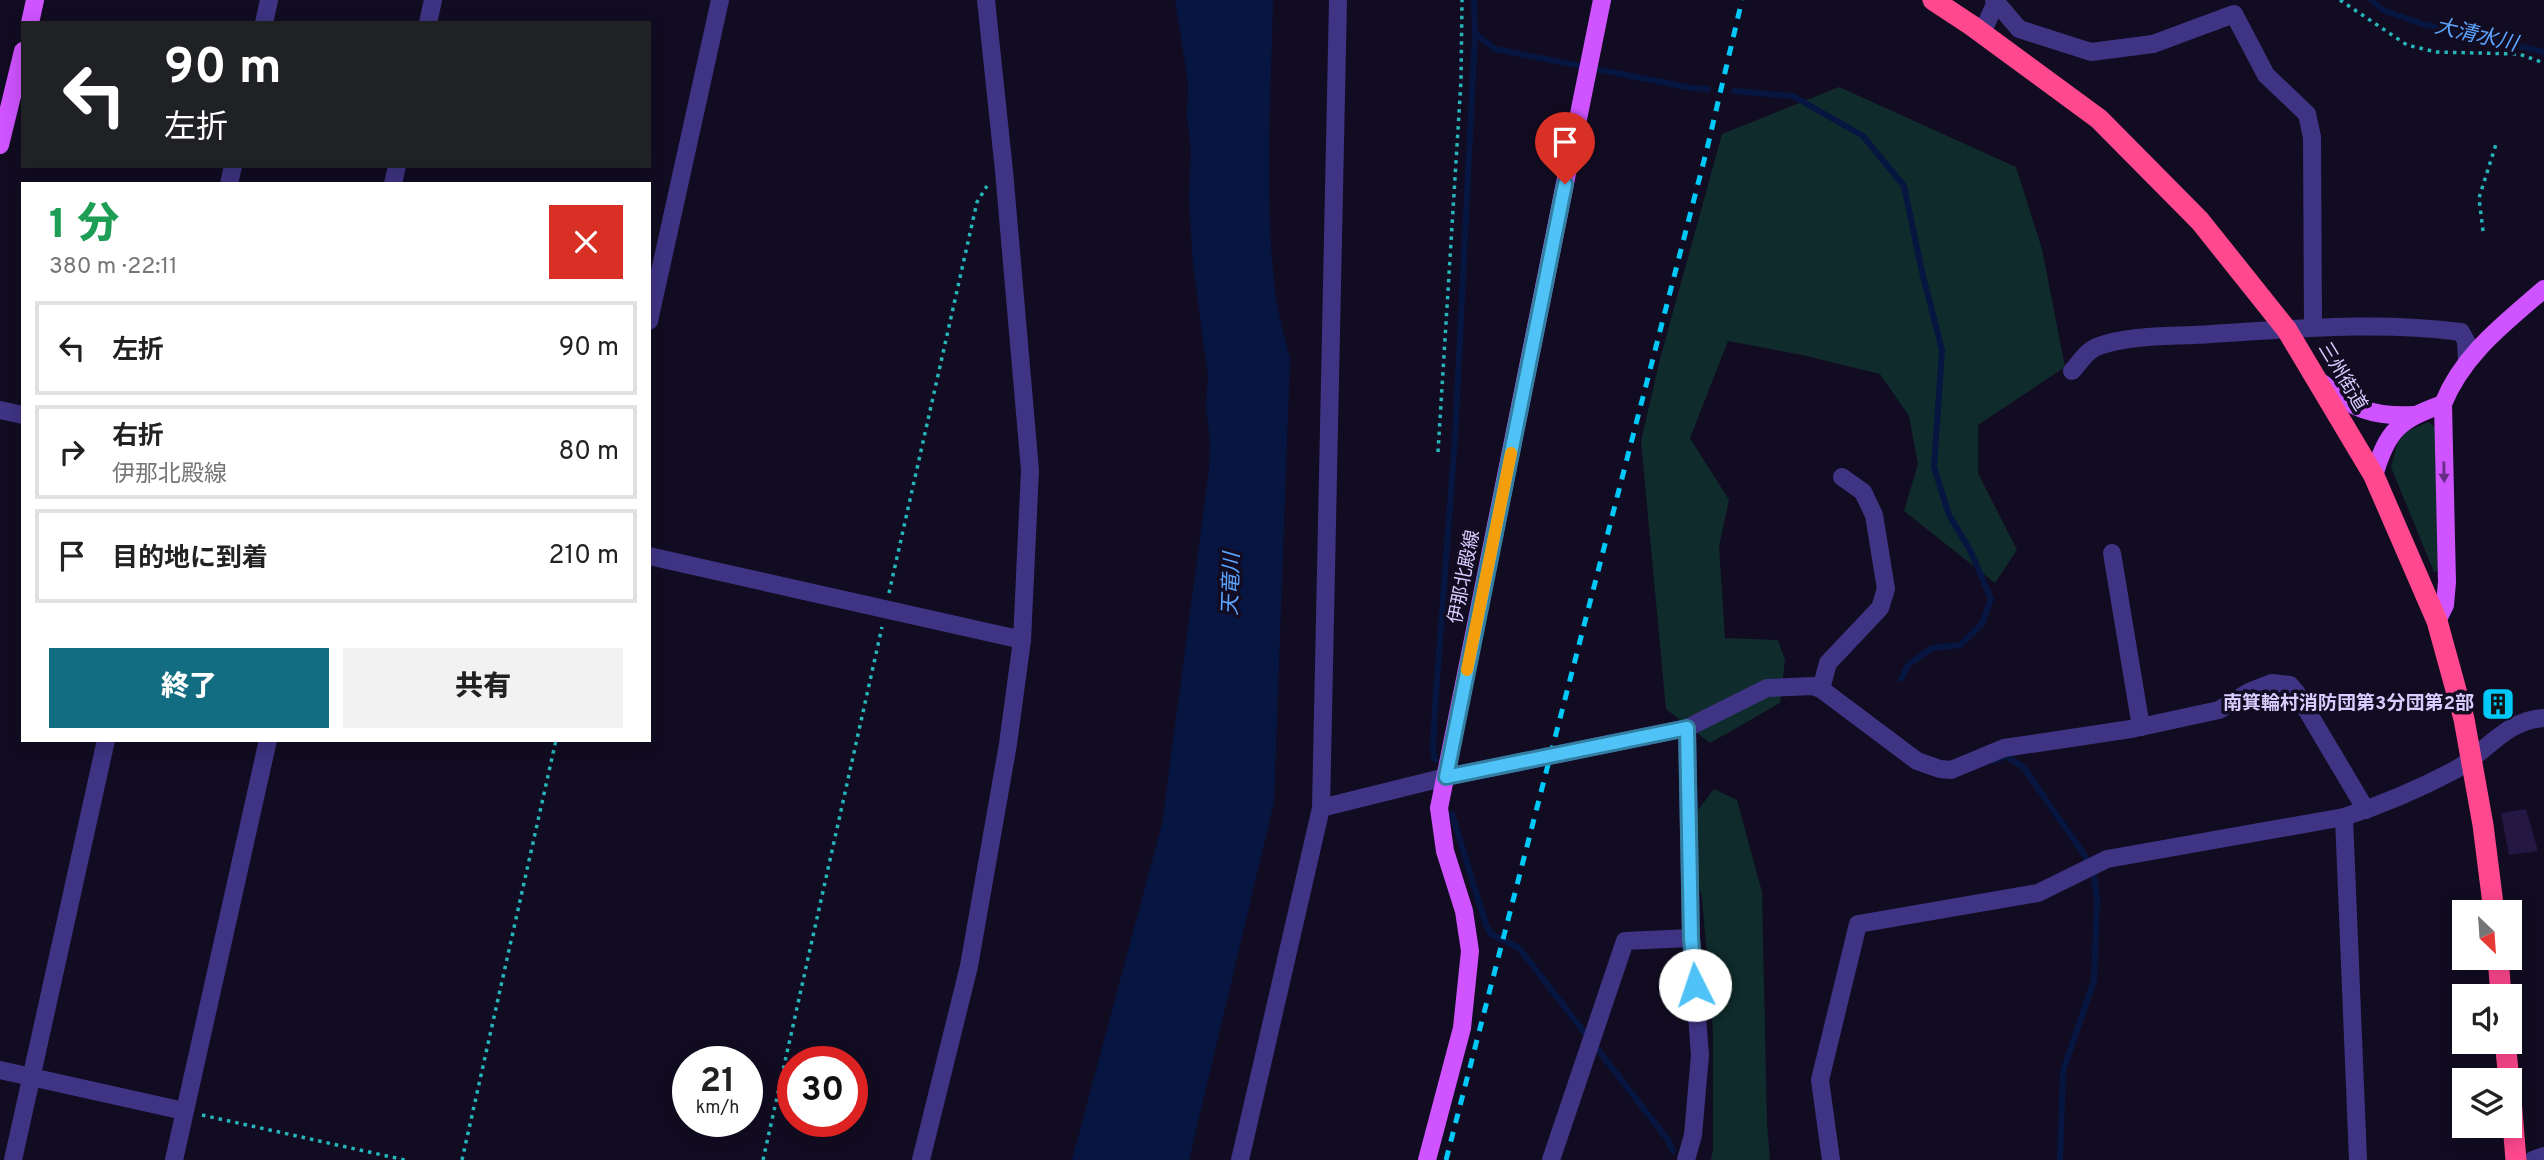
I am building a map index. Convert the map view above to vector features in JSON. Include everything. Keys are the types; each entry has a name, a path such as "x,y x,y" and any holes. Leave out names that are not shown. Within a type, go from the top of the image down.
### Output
{"highway":[{"name":"三州街道","path":"1933,0 2099,119 2200,221 2287,330 2318,379 2374,476 2437,621 2456,684 2471,758 2492,900"},
{"path":"2514,1138 2516,1160"}],"main road":[{"path":"30,21 35,0"},
{"name":"伊那北殿線","path":"1427,1160 1462,1028 1470,951 1464,911 1445,851 1439,808 1602,0"},
{"path":"0,145 21,59"},
{"path":"2437,621 2445,605 2447,582 2443,404 2467,360 2498,328 2544,289"},
{"path":"2318,379 2347,402 2371,413 2414,415"},
{"path":"2374,476 2388,439 2400,424 2414,415 2443,404"}],"street":[{"path":"264,21 269,0"},
{"path":"428,21 433,0"},
{"path":"651,312 720,0"},
{"path":"921,1160 969,966 1009,744 1022,640 1030,470 986,0"},
{"path":"1240,1160 1321,808 1338,0"},
{"path":"1982,33 1995,1 2019,29 2091,52 2153,44 2234,14 2266,75 2307,114 2312,137 2313,327"},
{"path":"2073,371 2090,350 2101,345 2135,339 2313,327 2417,326 2462,332 2466,341 2467,360"},
{"path":"0,410 21,415"},
{"path":"1821,689 1828,663 1880,608 1886,589 1874,515 1863,492 1842,477"},
{"path":"2112,553 2141,727"},
{"path":"651,556 1022,640"},
{"path":"1321,808 1446,777 1687,728 1767,688 1814,686 1821,689 1917,761 1951,770 2004,748 2141,727 2219,710 2249,692 2272,683 2290,685 2297,692 2365,810"},
{"path":"1831,1160 1820,1080 1858,924 2038,893 2107,859 2344,817 2456,770 2498,736 2518,724 2528,719 2544,718"},
{"path":"1686,1160 1693,1135 1700,1055 1691,938 1687,728"},
{"path":"13,1160 106,742"},
{"path":"174,1160 268,742"},
{"path":"2344,817 2358,1160"},
{"path":"1551,1160 1590,1038 1625,941 1691,938"},
{"path":"0,1070 184,1111"},
{"path":"2533,1160 2544,1156"}],"path":[{"path":"1438,452 1461,81 1462,0"},
{"path":"2340,0 2407,44 2436,52 2519,54 2544,63"},
{"path":"2483,231 2479,198 2497,141"},
{"path":"763,1160 976,202 990,181 1004,171"},
{"path":"461,1160 556,742"},
{"path":"184,1111 405,1160"}],"green space":[{"path":"1839,87 2016,167 2042,249 2065,367 1978,425 1978,473 2017,550 1995,583 1904,511 1918,464 1909,416 1880,374 1728,341 1690,438 1729,500 1719,546 1725,638 1778,640 1785,660 1780,703 1710,743 1666,709 1641,441 1660,359 1722,134"},
{"path":"2428,422 2435,427 2438,571 2434,572 2391,467 2398,441 2406,432"},
{"path":"1714,789 1737,800 1762,892 1770,1160 1711,1160 1713,1031 1702,897 1681,832"}],"water":[{"name":"天竜川","path":"1175,0 1273,0 1270,218 1275,291 1290,359 1274,802 1189,1160 1072,1160 1162,824 1209,470 1210,441 1206,407 1208,376 1193,265 1189,198 1191,151 1187,117 1188,82"}],"building":[{"name":"南箕輪村消防団第3分団第2部","path":"2501,692 2509,710 2495,716 2487,698"},
{"path":"2526,809 2538,851 2509,855 2501,813"}],"waterway":[{"path":"1474,0 1475,34 1495,49 1708,89"},
{"name":"大清水川","path":"2371,0 2383,10 2422,24 2544,52"},
{"path":"1435,760 1435,707 1455,438 1475,34"},
{"path":"1734,91 1793,96 1863,136 1904,186 1942,350 1934,467 1949,515 1970,550 1991,599 1982,624 1960,645 1932,648 1908,665 1901,679"},
{"path":"1994,761 2007,756 2024,768 2085,856 2094,876 2097,899 2094,980 2063,1071 2060,1160"},
{"path":"1452,814 1491,934 1519,948 1668,1140 1673,1151"}],"railway":[{"path":"1446,1160 1707,149 1742,0"}],"slow traffic":[{"path":"1467,670 1511,453"}],"place":[{"name":"南箕輪村消防団第3分団第2部","path":"2498,704"}],"route":[{"path":"1565,184 1446,777 1687,728 1691,938 1695,985"}]}
